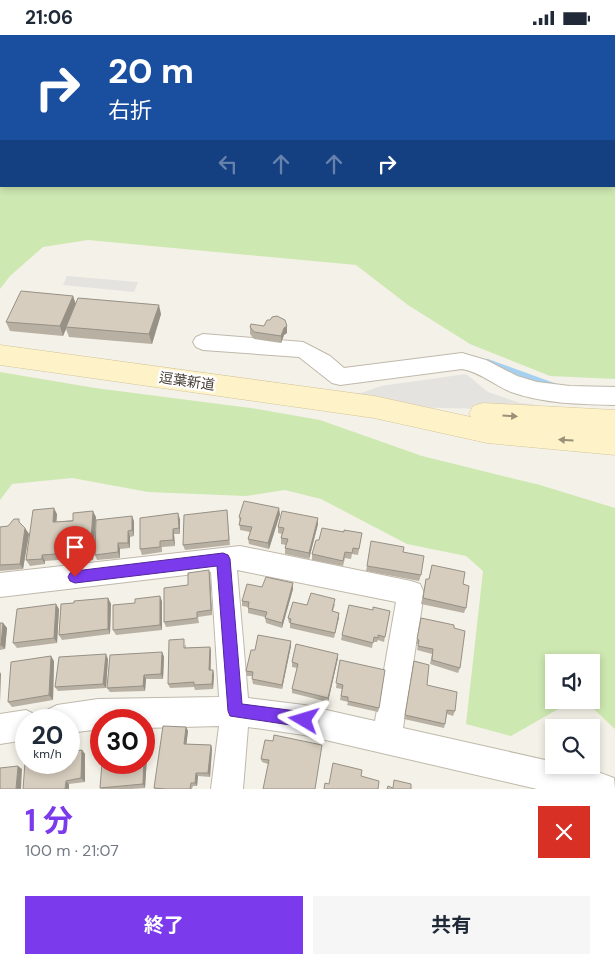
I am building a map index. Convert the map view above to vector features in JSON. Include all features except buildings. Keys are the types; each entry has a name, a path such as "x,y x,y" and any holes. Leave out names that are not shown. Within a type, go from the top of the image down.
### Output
{"street":[{"path":"203,341 303,350 322,362 340,377 462,361 473,362 524,388 543,393 615,397"},
{"name":"逗葉新道","path":"0,355 374,407 615,421"},
{"name":"逗葉新道","path":"374,407 486,432 615,443"},
{"path":"0,585 240,558 411,593 387,738"},
{"path":"223,559 235,711 227,789"},
{"path":"80,717 235,711 304,720 603,789"},
{"path":"0,729 15,727"}],"green space":[{"path":"0,187 615,187 615,379 550,376 470,344 408,305 356,265 88,240 43,247 10,276 0,289"},
{"path":"0,372 95,388 257,409 320,420 422,456 540,485 615,508 615,729 594,709 600,709 600,654 545,654 545,709 558,709 511,736 466,724 483,571 466,556 407,544 321,499 285,490 246,496 148,492 72,478 12,484 0,500"}],"shaded area":[{"path":"67,276 138,282 134,292 63,285"},
{"path":"466,374 488,392 520,403 533,404 534,410 398,407 321,392 361,393 381,386"}],"waterway":[{"path":"486,361 555,386"}],"route":[{"path":"75,577 223,559 235,711 304,720"}]}
